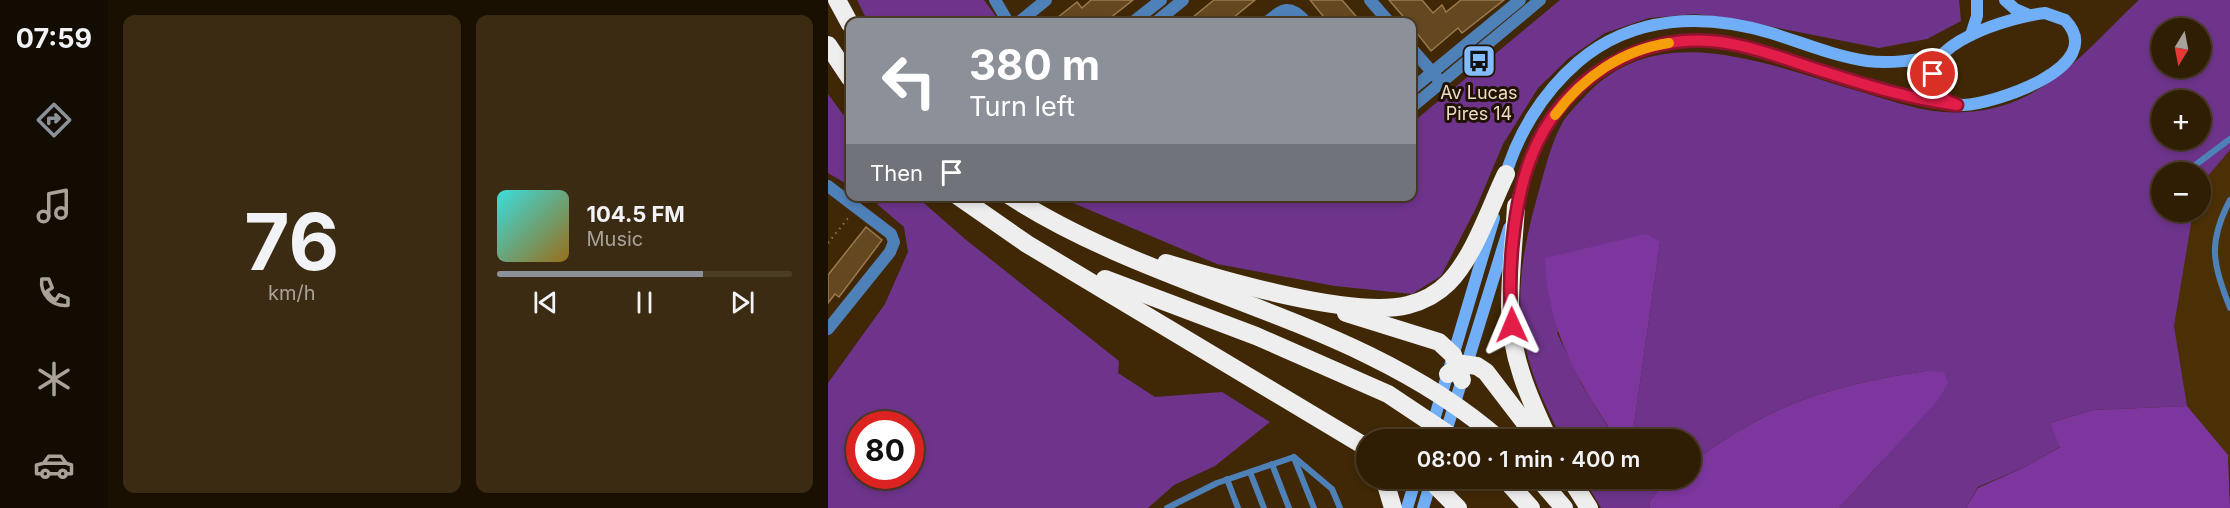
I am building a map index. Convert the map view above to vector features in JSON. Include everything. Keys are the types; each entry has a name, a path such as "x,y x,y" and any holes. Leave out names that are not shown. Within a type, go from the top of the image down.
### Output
{"highway":[{"path":"837,0 847,18"},
{"path":"828,45 846,72"},
{"path":"1085,239 1224,280 1296,296 1381,308 1407,306 1431,296 1449,282 1466,258 1506,174"},
{"path":"964,201 1027,244 1356,441"},
{"path":"1018,201 1043,218 1085,239 1176,278 1334,338 1448,398 1488,429"},
{"path":"1516,206 1510,308 1513,343 1522,377 1544,429"},
{"path":"1027,244 1135,292 1256,336 1388,394 1440,429"},
{"path":"1296,296 1433,339 1458,368 1477,366 1486,372 1530,429"},
{"path":"1348,436 1356,444"},
{"path":"1387,489 1393,508"},
{"path":"1439,489 1458,508"},
{"path":"1514,489 1531,508"},
{"path":"1548,489 1564,508"},
{"path":"1577,489 1589,508"}],"main road":[{"path":"1971,35 1977,16 1977,0"},
{"path":"2005,0 2015,9 2029,15"},
{"path":"1433,429 1458,368 1541,135 1560,109 1596,72 1637,49 1688,40 1720,42 1764,52 1917,99 1957,105 1983,102 2024,90 2052,73 2067,60 2074,42 2069,24 2052,14 2029,15 1971,35 1940,56 1891,62 1839,56 1770,33 1728,23 1692,19 1666,21 1613,38 1593,49 1561,76 1542,101 1517,143 1506,174 1458,368 1446,429"},
{"path":"1940,56 1933,74 1934,87 1945,99 1957,105"},
{"path":"1407,508 1413,489"},
{"path":"1423,508 1429,489"}],"street":[{"path":"995,0 1006,18"},
{"path":"1028,18 1046,0"},
{"path":"1138,18 1161,0"},
{"path":"1161,18 1184,0"},
{"path":"1370,0 1386,18"},
{"path":"1416,102 1436,78 1520,0"},
{"path":"1416,87 1436,78 1540,0"},
{"path":"1271,18 1280,11 1289,9 1302,18"},
{"path":"1416,54 1436,78"},
{"path":"828,186 846,195"},
{"path":"828,329 890,252 894,242 891,234 860,202"}],"lane":[{"path":"2199,162 2230,139"},
{"path":"2230,200 2221,218 2213,246 2220,281 2230,308"},
{"path":"1167,508 1227,479 1293,457"},
{"path":"1293,457 1314,508"},
{"path":"1293,457 1332,489 1340,508"},
{"path":"1272,464 1289,508"},
{"path":"1250,472 1264,508"},
{"path":"1227,479 1238,508"}],"path":[{"path":"828,243 860,202"}],"shaded area":[{"path":"857,0 984,0 997,18 866,18"},
{"path":"1560,0 1959,0 1961,21 1927,39 1879,48 1733,19 1695,14 1649,18 1605,33 1569,58 1538,88 1503,144 1476,208 1441,276 1412,294 1335,286 1217,264 1068,201 1416,201 1416,120"},
{"path":"2139,0 2230,0 2230,150 2211,172 2211,162 2151,162 2151,222 2191,222 2174,326 2187,406 2093,410 2050,423 2061,446 2027,466 1978,487 1966,508 1839,508 1883,460 1925,371 1859,383 1802,400 1748,426 1701,456 1701,429 1633,429 1660,242 1557,333 1582,385 1609,429 1557,429 1534,377 1526,348 1521,320 1520,292 1523,262 1543,175 1559,128 1587,94 1617,70 1650,57 1685,52 1722,54 1795,72 1915,107 1940,112 1966,112 1994,108 2018,100 2041,88 2082,56"},
{"path":"828,94 846,119 846,184 828,173"},
{"path":"2230,150 2230,461 2187,406 2174,326 2191,222 2211,222 2211,172"},
{"path":"880,201 922,201 965,239 1119,361 1118,373 1155,397 1222,392 1270,422 1215,466 1174,485 1148,508 828,508 828,383 885,304 908,252 904,227 877,204"},
{"path":"1646,234 1660,242 1633,429 1609,429 1582,384 1567,354 1551,307 1545,258"},
{"path":"1925,371 1944,372 1948,383 1938,400 1839,508 1650,508 1649,502 1659,489 1701,489 1701,456 1748,426 1802,400 1859,383"},
{"path":"2187,406 2228,455 2230,508 1966,508 1978,488 2027,466 2060,447 2050,423 2093,410"},
{"path":"1590,489 1659,489 1649,502 1650,508 1601,508"}],"building":[{"path":"1091,0 1133,0 1110,18 1057,18 1077,2 1082,8"},
{"path":"1214,0 1255,0 1233,18 1192,18"},
{"path":"1310,0 1342,0 1358,18 1325,18"},
{"path":"1389,0 1422,0 1433,13 1442,5 1446,12 1461,0 1504,0 1462,33 1458,28 1431,51 1416,32 1416,18 1405,18"},
{"path":"866,227 882,240 839,297 835,294 828,303 828,275"}],"slow traffic":[{"path":"1555,115 1576,90 1596,72 1637,49 1669,43"}],"place":[{"name":"Av Lucas Pires 14","path":"1479,61"}],"route":[{"path":"1512,325 1510,308 1516,206 1532,155 1541,135 1576,90 1596,72 1617,59 1637,49 1661,44 1688,40 1720,42 1764,52 1917,99 1957,105 1949,102 1937,92 1934,87 1933,74"}]}
